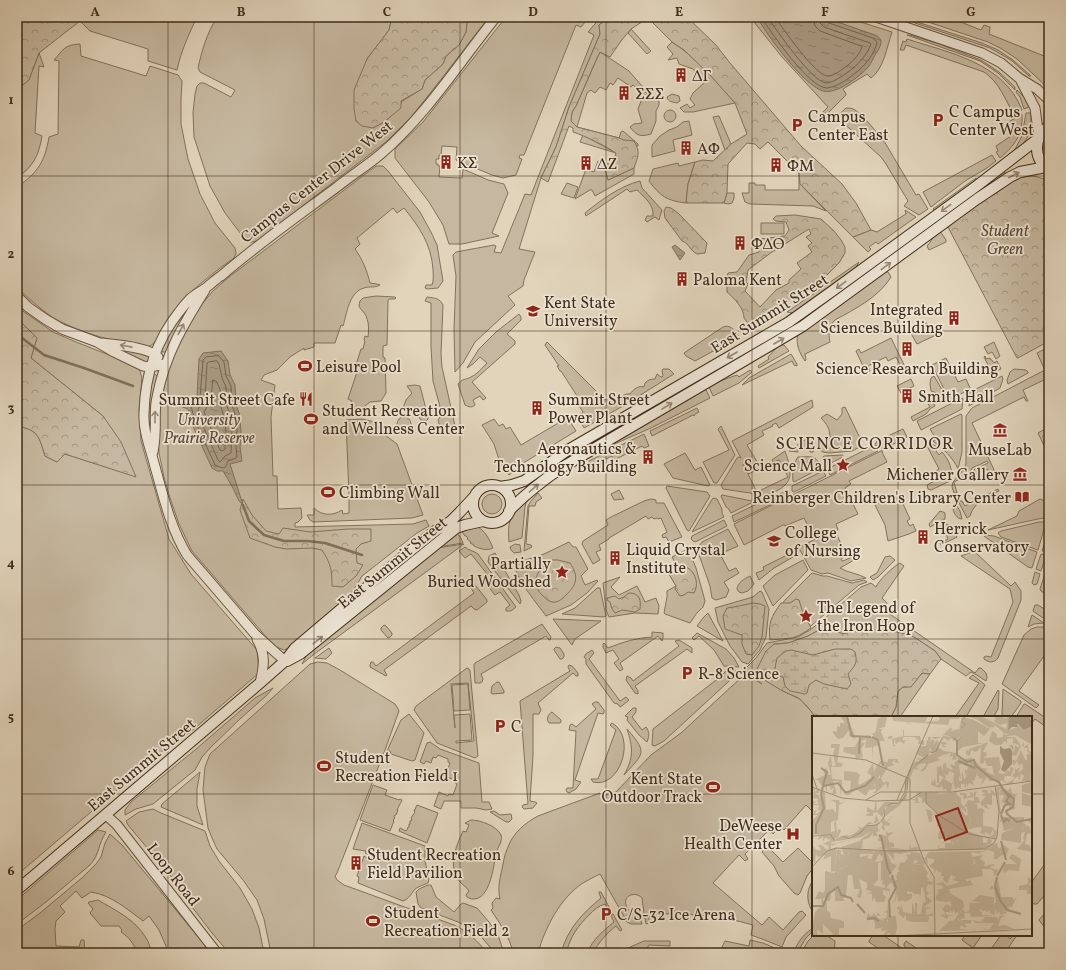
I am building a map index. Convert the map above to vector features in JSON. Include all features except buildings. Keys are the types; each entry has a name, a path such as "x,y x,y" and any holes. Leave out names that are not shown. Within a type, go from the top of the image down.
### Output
{"main road":[{"name":"East Summit Street","path":"500,487 524,481 568,450 789,322 1004,165 1039,138 1049,126"},
{"path":"1039,138 1037,145 1040,161 1047,168"},
{"name":"East Summit Street","path":"509,511 540,483 561,468 803,326 977,199 1010,177 1020,172 1047,168"},
{"path":"494,485 500,487 505,490 510,500 511,506 509,511 505,518 500,521 490,523 483,521 475,513 473,508 474,497 484,486 494,485"},
{"name":"East Summit Street","path":"17,890 260,683 285,661 295,648 399,560 451,521 474,497"},
{"name":"East Summit Street","path":"285,661 300,654 456,528 483,521"}],"street":[{"name":"Campus Center Drive West","path":"255,634 187,555 173,528 146,438 144,414 145,394 150,367 155,354 178,313 191,298 207,287 245,255 381,153 401,135 436,95 496,17"},
{"path":"876,17 982,53 1001,63 1019,78 1037,89 1049,100"},
{"path":"1019,78 1035,108 1039,138"},
{"name":"Campus Center Drive West","path":"152,456 155,434 154,412 165,364 183,326 207,287"},
{"path":"17,296 28,307 53,325 97,342 131,347 155,354 165,364"},
{"path":"97,342 114,352 150,367 165,364"},
{"path":"255,634 285,661"},
{"path":"255,634 264,657 263,672 260,683"},
{"name":"Loop Road","path":"106,815 117,825 217,953"}],"green space":[{"path":"17,17 78,17 80,21 39,53 29,80 19,88 17,88"},
{"path":"78,17 197,17 183,49 177,70 148,61 148,49 90,31"},
{"path":"217,17 392,17 389,30 367,59 373,128 384,122 400,108 401,102 422,89 425,80 443,64 446,56 459,45 466,32 469,17 489,17 412,116 387,141 258,240 249,242 244,238 225,213 210,186 194,137 193,113 197,86 200,83 204,83 231,97 235,90 200,72 198,68 205,42"},
{"path":"392,17 469,17 466,32 459,45 446,56 443,64 425,80 422,89 401,101 401,108 384,122 373,128 362,126 356,121 354,109 354,90 367,59 389,30"},
{"path":"506,17 589,17 581,27 576,25 524,155 520,155 519,158 522,159 516,175 503,178 492,175 456,160 457,147 442,146 441,155 439,155 439,159 436,159 436,164 440,166 439,177 462,178 463,169 488,180 504,184 508,193 492,233 499,236 462,244 449,244 443,225 429,202 395,158 395,149 423,122"},
{"path":"601,17 608,17 599,25 600,34 569,107 556,147 541,178 519,249 535,252 523,286 508,296 515,305 475,342 463,363 455,372 454,329 456,276 453,255 456,252 494,245 496,246 494,252 501,253 525,194 531,195 594,35 588,32"},
{"path":"608,17 687,17 716,45 801,146 842,184 856,203 871,230 853,237 800,184 799,172 768,142 760,149 755,144 747,143 728,164 727,193 724,203 686,203 688,184 695,162 703,160 713,161 731,144 747,134 735,103 710,75 684,50 672,42 648,18 631,29 610,57 600,52 572,112 571,121 577,127 624,140 634,141 638,152 638,157 634,168 608,180 604,165 613,165 616,153 595,141 573,132 573,128 569,126 548,182 541,178 556,147 569,107 600,34 599,25"},
{"path":"750,17 845,17 892,32 879,69 871,78 867,74 843,89 846,95 827,114 823,112 828,107 782,57"},
{"path":"913,17 948,17 981,30 984,25 990,27 989,34 1049,58 1049,89 1017,59 1002,49 988,42"},
{"path":"911,20 982,43 998,50 1013,60 1031,76 1029,76 1011,60 990,48 915,23"},
{"path":"631,29 651,51 647,54 628,33"},
{"path":"907,35 939,44 981,60 999,72 1015,87 1015,90 998,73 980,61"},
{"path":"907,39 958,55 989,71 1002,81 1014,94 1022,110 1014,115 998,86 984,72 906,45 904,50 900,50 903,41 906,42"},
{"path":"672,42 690,55 735,103 693,112 684,112 680,108 687,104 690,108 695,105 690,99 693,93 705,82 693,69 679,64 677,58 668,60 673,54 667,47"},
{"path":"80,44 81,56 146,76 150,66 178,75 182,81 181,124 188,159 200,194 215,223 235,248 236,253 234,258 190,293 175,309 156,341 150,346 144,348 87,333 69,326 47,314 17,287 17,187 30,177 43,160 49,137 58,134 59,61 54,60 62,50 71,45"},
{"path":"600,52 629,71 642,86 645,92 659,101 656,111 656,121 651,134 639,135 632,130 630,127 634,124 642,123 638,109 643,96 633,85 631,87 618,78 613,85 610,83 606,90 600,87 595,93 591,90 587,93 577,127 619,138 621,132 623,131 638,144 638,146 621,144 578,129 571,121 572,112"},
{"path":"39,53 44,67 39,66 35,133 42,136 37,155 31,165 17,178 17,88 29,79"},
{"path":"1017,90 1024,97 1029,107 1024,109 1020,97 1016,92"},
{"path":"672,94 679,96 680,101 677,103 668,100 667,97"},
{"path":"846,108 853,109 858,112 884,141 916,195 919,194 928,209 919,215 904,206 908,201 881,157 839,119 836,123 834,121 834,119"},
{"path":"672,110 675,111 675,121 668,122 665,121 664,114 665,111"},
{"path":"1026,113 1030,113 1031,122 1028,135 1021,146 1004,161 1003,160 1015,149 1022,136"},
{"path":"1022,114 1021,128 1017,139 1010,149 1000,158 996,152 998,151 996,146 1011,136 1013,129 1010,121"},
{"path":"719,116 731,144 725,150 713,117"},
{"path":"689,121 692,135 673,140 675,151 652,157 652,145 660,136 683,122"},
{"path":"583,135 607,148 616,153 580,142"},
{"path":"992,155 996,161 965,181 931,207 923,192"},
{"path":"598,161 613,165 604,165 608,180 634,168 634,174 595,196 592,190 590,190 575,199 586,169 594,172"},
{"path":"695,162 688,184 686,203 674,201 664,197 649,181 653,169 678,163 679,166"},
{"name":"University Prairie Reserve","path":"376,166 383,166 388,171 420,212 437,245 443,281 438,288 425,288 426,285 432,285 433,281 433,269 430,252 420,229 404,208 397,213 393,208 357,238 360,244 355,249 368,274 370,283 380,285 364,288 355,294 349,304 343,326 341,325 335,343 314,343 314,347 304,350 304,348 290,357 277,370 264,375 261,380 275,385 271,417 273,476 277,476 278,509 301,508 302,518 295,523 295,527 413,524 426,520 429,526 417,533 362,576 350,596 289,648 284,650 274,646 192,551 179,524 164,477 159,453 158,410 164,382 172,356 183,333 202,304 213,291 229,277"},
{"path":"1003,170 1005,173 945,219 942,216"},
{"path":"799,172 800,184 826,211 813,206 750,204 745,202 742,193 749,193 749,183 755,183 755,185 765,185 765,190 799,190"},
{"name":"Student Green","path":"1034,176 1044,179 1049,183 1049,341 1017,358 948,225 980,201 995,194 1016,179"},
{"path":"976,178 976,181 935,211 933,209"},
{"path":"640,181 642,188 662,210 659,220 655,217 647,222 645,220 647,216 653,216 650,204 637,190 630,192 627,189 586,216 585,213 611,194 625,186"},
{"path":"567,183 578,187 574,198 561,194"},
{"path":"727,193 734,193 732,203 724,203"},
{"path":"666,207 671,208 678,213 707,243 705,253 697,254 682,241 665,218 664,211"},
{"path":"905,210 916,217 878,244 876,242 869,247 871,249 868,252 853,237 871,230 877,232 906,214"},
{"path":"795,215 821,219 841,240 845,247 845,253 839,263 825,277 791,297 786,303 759,323 750,326 744,318 744,314 740,307 727,292 728,273 737,272 749,255 759,252 761,239 785,236 789,230 786,222 776,221 773,219 776,216","holes":["809,229 811,234 806,237 812,243 808,246 812,252 797,263 801,269 789,280 789,283 776,290 760,307 745,291 748,284 746,282 748,270 772,252"]},
{"path":"932,222 935,226 793,329 705,380 703,376"},
{"path":"761,223 784,223 784,234 761,234"},
{"path":"940,231 946,242 929,250 927,246"},
{"path":"859,262 853,272 797,311 793,313 787,312"},
{"path":"885,272 888,272 891,277 880,291 866,302 835,320 831,325 829,336 830,342 805,354 805,361 798,348 798,335"},
{"path":"376,296 396,298 388,300 387,345 383,346 383,357 385,358 386,393 381,401 370,402 361,409 350,408 352,401 348,399 358,369 355,368 361,349 363,349 365,336 368,337 367,319 359,306 360,301 363,298"},
{"path":"427,297 438,300 443,305 441,354 442,367 455,426 440,427 438,420 442,414 433,381 431,303 425,301"},
{"path":"196,298 167,352 162,352 160,349 178,319"},
{"path":"17,307 53,332 139,368 142,378 139,410 141,441 169,539 191,574 257,650 259,673 188,734 185,732 17,875 17,426 34,432 39,439 45,456 57,462 65,454 135,476 103,416 31,358 37,338 17,318"},
{"path":"519,314 521,320 507,334 515,341 515,344 472,382 486,398 483,400 480,396 473,400 475,405 473,407 465,405 458,384 462,380 474,375 487,363 480,357 467,368 479,349 496,332"},
{"path":"17,318 37,338 31,358 103,416 121,442 136,477 65,454 57,462 45,456 39,439 34,432 17,426"},
{"path":"923,323 927,323 934,336 917,344 909,330"},
{"path":"727,326 733,329 739,337 695,361 686,356 684,353 723,327"},
{"path":"891,338 908,373 905,374 896,357 888,361 886,357 868,366 870,371 863,374 864,368 856,351 859,349 861,353"},
{"path":"547,342 604,399 609,401 617,400 627,394 630,394 638,387 644,387 647,381 650,379 655,379 657,374 662,377 663,369 669,369 674,374 623,406 584,428 578,417 583,412 576,401 579,399 545,345"},
{"path":"994,342 1000,356 996,359 992,352 988,354 984,347"},
{"path":"784,345 789,351 759,368 758,366 769,359 768,357 778,346"},
{"path":"1049,347 1049,379 1037,353"},
{"path":"121,349 147,354 149,360 145,362 121,351"},
{"path":"791,354 797,366 794,365 792,361 742,385 749,378"},
{"path":"985,356 986,359 990,358 994,363 997,361 1001,369 996,371 993,365 989,367 984,357"},
{"path":"946,358 958,382 966,379 970,388 952,400 947,397 932,365"},
{"path":"1014,369 1026,370 1028,373 1008,384 1007,380 1010,372"},
{"path":"750,370 752,372 739,383 713,396 709,387 717,382 737,375 739,377"},
{"path":"1043,371 1049,372 1049,379 1048,378 1023,390 1028,401 1026,401 1024,397 972,423 996,474 993,476 991,475 987,469 971,477 977,467 988,463 987,461 972,468 969,474 954,482 957,493 954,493 952,487 953,482 964,469 966,464 966,416 972,408"},
{"path":"155,374 158,377 153,436 149,435 147,413 153,375"},
{"path":"934,376 944,393 943,395 931,391 931,378"},
{"path":"1002,376 1003,379 1000,388 969,406 970,396 968,396 970,392"},
{"path":"699,379 701,382 541,479 538,476 550,466"},
{"path":"911,379 914,386 901,393 897,386"},
{"path":"407,386 420,386 428,417 426,421 421,420 416,413 403,408 406,400 412,393"},
{"path":"705,388 710,398 651,428 603,449 603,448"},
{"path":"929,398 935,406 926,414 913,421 911,417 930,407 926,400"},
{"path":"962,398 962,409 921,430 917,421"},
{"path":"812,400 813,407 779,428 776,423 772,425 773,426 762,431 764,435 747,445 759,465 762,466 749,474 743,464 757,494 723,489 721,485 737,458 741,458 732,441"},
{"path":"845,407 860,438 858,448 852,451 829,453 823,452 817,445 830,438 830,435 828,427 821,418 827,414 837,420 842,414 842,408"},
{"path":"697,408 699,412 694,416 693,415 652,436 650,431"},
{"path":"961,414 962,452 958,469 956,464 944,450 933,441 936,439 930,429"},
{"path":"404,417 409,419 411,424 409,429 404,431 399,429 397,424 399,419"},
{"path":"362,419 375,422 385,435 397,444 423,515 412,518 313,522 307,515 314,515 314,508 320,513 324,514 331,514 342,510 343,514 349,513 346,420"},
{"path":"494,419 499,426 503,424 506,429 510,427 521,445 560,422 561,424 569,420 576,431 525,462 509,475 500,463 494,444 482,425"},
{"path":"721,426 735,455 717,483 714,483 703,462 729,450 718,429"},
{"path":"903,429 907,437 884,449 875,445 877,441"},
{"path":"1045,429 1046,432 1049,431 1049,456 1038,433"},
{"path":"644,434 649,446 644,448 642,446 614,460 612,456 602,461 602,465 594,469 589,461 609,451"},
{"path":"808,438 814,450 813,452 810,452 810,450 798,449 798,452 789,451 794,449 797,445"},
{"path":"931,445 938,448 936,451 939,455 942,452 945,455 950,465 951,477 950,481 931,490 928,489 927,485 936,480 933,473 939,469 927,446"},
{"path":"871,447 878,451 830,475 827,469"},
{"path":"883,450 882,452 887,462 849,481 851,484 845,488 858,514 836,524 838,530 830,535 832,537 837,535 846,555 841,560 843,561 852,557 854,560 840,568 866,578 851,581 828,573 822,574 811,570 800,550 797,549 815,539 804,518 785,526 783,525 744,545 734,524"},
{"path":"785,451 790,468 790,477 786,484 781,488 764,497 762,496 761,490 788,477 779,460 773,462 772,460"},
{"path":"685,453 695,470 701,467 710,485 708,486 673,478 664,464"},
{"path":"843,455 843,457 827,465 822,458 824,456"},
{"path":"798,457 815,458 821,468 794,482 794,468"},
{"path":"823,471 826,476 794,492 792,491 792,486"},
{"path":"667,486 707,492 710,496 689,531 687,530 666,488"},
{"path":"998,489 999,491 978,504 967,518 958,501 962,501 965,506"},
{"path":"619,490 624,499 614,500 611,494"},
{"path":"788,490 790,495 777,502 774,497"},
{"path":"538,493 542,498 536,502 535,506 529,506 526,544 531,545 532,547 524,551 528,506"},
{"path":"898,493 910,519 907,521 910,526 913,524 916,531 888,541 885,525 875,505"},
{"path":"488,494 496,494 502,500 502,508 496,514 488,514 482,508 482,500"},
{"path":"721,496 753,502 731,513 726,507"},
{"path":"530,498 525,507 522,538 509,542 509,527 514,512"},
{"path":"713,498 717,499 724,517 692,532"},
{"path":"769,498 772,504 734,522 732,516"},
{"path":"243,499 252,515 266,531 279,534 283,528 310,532 371,529 371,541 361,544 356,549 357,563 363,565 356,576 343,587 332,586 330,567 322,550 312,548 286,549 275,547 250,538 240,510"},
{"path":"651,499 656,500 656,503 664,503 682,537 669,542 666,537 663,538 662,535 667,532 661,518 654,519 652,517 648,519 646,516 599,545 601,550 596,552 600,560 593,564 582,544 583,541 608,525 606,520"},
{"path":"1040,499 1049,503 1049,508 1045,518 988,530 1017,516 1019,511"},
{"path":"955,503 960,511 962,519 957,517 953,509"},
{"path":"940,511 945,513 945,519 930,527 929,524"},
{"path":"724,520 727,526 695,542 691,539 692,536"},
{"path":"1039,522 1046,522 1038,550 1001,537 998,533 1001,531"},
{"path":"945,524 951,527 957,537 941,545 940,543 948,539 943,527 939,527"},
{"path":"478,527 485,533 493,548 484,549 474,546 460,529"},
{"path":"728,529 738,546 720,554 729,571 736,568 739,573 724,582 729,590 726,597 716,600 712,598 710,586 697,549 702,542"},
{"path":"1049,529 1049,546 1047,552 1042,551"},
{"path":"456,532 463,543 438,547"},
{"path":"984,536 994,536 1037,552 1032,568 1028,567"},
{"path":"569,542 573,547 576,547 588,569 581,576 585,585 597,580 598,581 587,593 571,605 546,616 520,579 516,566 519,562 544,554"},
{"path":"464,544 302,664 308,653 437,548"},
{"path":"515,544 520,545 521,552 514,553 511,550 510,547"},
{"path":"465,547 478,554 516,607 511,611 506,611 506,608 510,605 500,592 495,595 484,581 488,575 471,554 465,558 459,551"},
{"path":"688,549 696,568 705,601 703,607 690,623 664,613 667,591 676,586 666,569 676,564 672,557"},
{"path":"974,551 1011,586 1015,582 1021,591 1021,600 998,658 991,662 984,659 984,657 991,657 1013,602 1010,589 961,556"},
{"path":"793,552 795,554 793,557 774,568 759,580 756,573 764,570 763,567"},
{"path":"495,553 519,595 521,601 520,604 488,562 489,556"},
{"path":"1041,554 1046,555 1041,571 1036,569"},
{"path":"890,556 895,560 873,580 870,577 877,573 885,557"},
{"path":"552,560 570,563 576,576 573,588 561,599 554,602 545,598 538,590 536,585 539,571"},
{"path":"803,560 808,570 773,606 763,586 775,575"},
{"path":"1049,561 1049,597 1040,589"},
{"path":"900,563 904,566 882,598 887,603 884,610 975,673 979,668 981,668 986,673 986,681 971,672 966,676 941,659 935,651 910,635 859,630 843,634 833,630 821,629 808,636 788,643 774,644 781,690 800,699 814,716 812,716 812,811 806,805 784,830 780,826 773,834 772,832 770,833 768,831 745,854 748,859 745,861 739,855 713,883 762,925 769,917 783,930 799,912 802,911 806,915 786,937 782,947 751,935 753,925 727,919 689,914 649,914 649,923 646,924 642,898 637,895 631,895 628,897 626,899 626,905 628,910 640,918 642,924 631,924 627,922 600,874 575,889 560,905 549,924 538,953 513,953 507,936 491,910 493,908 492,903 496,898 500,899 499,883 507,850 513,837 520,829 538,816 600,793 603,797 610,793 616,792 651,755 681,733 744,675 762,684 745,669 756,658 767,643 798,637 810,630 861,587 871,583 876,587 886,574"},
{"path":"681,566 691,570 695,576 696,590 694,593 688,592 680,596 675,589 676,586 666,569"},
{"path":"1035,572 1040,574 1037,584 1034,585 1032,583"},
{"path":"812,573 852,583 864,580 867,582 859,585 799,635 773,615 786,599"},
{"path":"750,576 754,584 748,591 742,593 739,592 737,589 739,584"},
{"path":"620,577 611,587 619,595 637,586 645,602 656,598 659,606 658,614 635,613 609,617 606,610 603,583"},
{"path":"474,585 487,600 487,602 477,610 471,606 384,670 387,675 386,676 370,667 371,662 373,662 376,666 474,593 471,588"},
{"path":"597,588 600,588 606,616 562,614 575,608"},
{"path":"760,591 762,592 769,609 766,637 760,650 748,664 742,662 730,646 718,622 715,608 753,597"},
{"path":"629,593 636,594 638,596 640,609 635,612 622,610 615,613 607,598 615,596 619,599"},
{"path":"796,599 799,600 811,628 792,638 770,640 769,629 775,612 781,603 790,603"},
{"path":"753,603 765,606 762,637 759,646 752,655 746,654 742,644 742,635 725,629 723,616 727,608"},
{"path":"1035,605 1038,605 1049,612 1049,622 1033,611"},
{"path":"708,613 723,641 697,626"},
{"path":"1032,615 1044,623 1034,624 1028,627"},
{"path":"553,619 601,621 575,639 572,645"},
{"path":"542,624 551,637 550,640 546,636 481,674 483,679 482,682 475,683 475,663"},
{"path":"384,625 392,633 389,638 381,630"},
{"path":"1037,627 1049,627 1049,649 1019,691 1039,705 1036,708 1002,684 1024,635 1031,629"},
{"path":"821,629 833,630 843,634 859,630 888,630 910,635 935,651 941,659 930,674 922,673 911,687 903,687 898,691 896,707 892,716 814,716 800,699 766,681 757,669 766,651 774,644 788,643 808,636"},
{"path":"652,632 663,633 662,641 658,636 620,663 623,669 620,671 614,663 619,659 613,650 606,653 603,647 604,643 608,648 640,638 652,637"},
{"path":"697,633 726,649 734,658 739,667 724,666 714,650 699,636 694,640 692,638"},
{"path":"679,640 692,648 692,653 687,649 635,686 638,694 635,693 626,680 627,676 633,681 679,646 675,641"},
{"path":"556,647 560,648 564,654 562,659 560,659 554,650"},
{"path":"329,648 332,653 326,659 315,658"},
{"path":"835,649 851,649 855,652 856,662 848,674 851,684 847,689 824,684 816,680 809,685 807,693 805,694 790,691 785,686 783,677 774,673 777,658 786,651 791,650 813,655"},
{"path":"592,650 594,653 589,659 620,701 626,697 629,700 620,707 618,704 614,703 586,664 586,659 584,657"},
{"path":"318,662 327,663 340,670 395,704 399,711 335,876 337,880 344,885 454,925 472,937 487,953 271,953 264,919 257,900 243,880 217,849 208,828 203,790 205,767 210,754 310,664"},
{"path":"569,665 572,666 578,673 578,676 573,673 538,703 541,710 539,714 533,714 533,756 530,801 537,803 533,808 524,809 522,807 523,805 528,804 520,701 570,671 568,667"},
{"path":"467,668 469,669 478,756 475,758 437,743 414,710 416,706","holes":["468,683 474,741 456,743 456,741 472,740 470,714 454,715 455,728 451,684"]},
{"path":"727,670 740,671 664,741 655,746 652,745 653,729"},
{"path":"922,673 930,674 901,716 892,716 896,707 898,691 916,681"},
{"path":"973,675 985,685 967,716 956,716 979,683 969,678"},
{"path":"499,682 504,693 491,693 492,686"},
{"path":"468,684 470,710 454,711 452,685"},
{"path":"273,688 211,747 202,757 195,770 153,804 136,809 125,815 125,810 131,802 195,750 255,698"},
{"path":"1003,689 1021,701 1021,703 1012,716 1002,715"},
{"path":"998,690 998,709 994,716 984,716"},
{"path":"598,702 604,710 604,713 598,713 575,780 581,782 576,789 569,793 566,790 567,788 573,788 576,731 569,730 570,725 572,724 576,727 596,709 592,704"},
{"path":"1025,704 1049,720 1049,729 1035,719 1032,723 1032,716 1017,716"},
{"path":"633,708 636,708 636,712 632,717 642,730 646,727 649,733 647,742 639,735 627,720 628,717 625,716"},
{"path":"552,712 561,720 560,723 549,723 548,717"},
{"path":"409,714 424,733 415,760 412,761 391,754 390,751 387,751 401,720"},
{"path":"612,723 619,730 623,739 624,750 622,760 611,778 603,782 593,782 591,779 598,779 616,730 610,725"},
{"path":"627,729 641,748 641,753 636,762 624,775 630,763 632,752"},
{"path":"430,742 440,749 479,763 482,802 489,802 492,809 461,808 461,801 444,801 441,809 434,806 439,792 448,796 449,794 453,795 457,784 454,780 445,776 450,763 448,762 448,759 438,755 436,758 433,757 431,763 426,761 424,764 420,762 427,743"},
{"path":"200,772 197,789 197,806 203,825 161,807 162,804"},
{"path":"373,785 387,790 385,795 402,800 394,817 395,818 390,831 360,820"},
{"path":"417,805 438,813 427,843 399,831 400,828 406,831 407,830"},
{"path":"153,809 205,831 210,846 219,861 240,888 252,909 259,928 264,953 229,953 182,894 174,880 128,825 126,821 139,812"},
{"path":"494,811 500,815 511,814 512,819 509,822 506,822 490,812"},
{"path":"471,820 483,822 492,826 501,835 501,842 496,853 487,888 479,898 473,899 467,897 466,895 469,891 456,876 453,863 460,837 463,831 466,832 469,825 465,823"},
{"path":"362,823 425,846 425,861 429,879 428,883 415,889 408,898 403,901 358,883 359,877 357,876 364,856 372,861 374,857 365,853 366,851 353,849"},
{"path":"98,830 106,832 96,857 90,865 17,924 17,900"},
{"path":"110,834 122,845 209,950 208,953 169,953 159,930 149,916 143,921 112,899 91,892 82,898 76,891 60,906 65,912 56,921 56,946 79,947 81,940 84,940 85,953 17,953 17,930 40,913 83,877 96,864 101,857 105,843"},
{"path":"766,845 783,862 798,848 812,862 812,869 798,895 794,893 779,876 774,866 762,852"},
{"path":"1049,858 1049,890 1037,904 1032,903 1032,882"},
{"path":"812,882 812,909 808,902 809,887"},
{"path":"428,885 431,885 436,897 454,912 463,903 477,908 498,935 504,953 495,953 478,933 458,922 421,908 418,904 416,892"},
{"path":"599,892 601,892 609,909 605,904 593,911 575,932 566,953 561,953 564,944 576,922 601,898"},
{"path":"98,900 125,916 137,926 149,943 152,953 137,953 131,941 121,932 122,930 119,926 101,926 90,913 93,909 88,903"},
{"path":"1049,908 1049,931 1039,920"},
{"path":"612,914 622,930 620,931 616,926 603,938 593,953 587,953 595,939 614,922 611,916"},
{"path":"812,929 812,932 806,938 797,953 793,953 796,946"},
{"path":"813,936 828,936 835,941 834,953 801,953 808,941"},
{"path":"872,936 884,936 909,953 885,953 869,941"},
{"path":"964,936 981,936 973,948 962,940"},
{"path":"1000,936 1008,936 1010,939 1012,936 1016,936 1005,953 988,953"},
{"path":"750,940 763,943 777,949 775,953 723,953 725,949 722,947 725,941 749,946"},
{"path":"644,941 670,941 670,946 649,945 644,953 622,953 628,948"},
{"path":"906,941 919,950 918,953 914,953 904,946"}],"water":[{"path":"757,17 823,17 876,35 881,41 869,66 860,75 848,84 835,90 823,91 815,87 796,70 777,47"},
{"path":"675,245 685,253 680,260 672,247"},
{"path":"221,351 228,361 230,375 235,385 236,405 239,413 242,461 230,464 243,505 239,501 223,471 217,471 212,468 191,422 188,409 180,406 184,402 194,400 197,397 199,359 203,353"}],"waterway":[{"path":"17,334 44,355 133,386"},
{"path":"175,402 182,404"},
{"path":"243,505 249,521 264,535 284,541 325,543 362,555"}],"place":[{"name":"ΔΓ","path":"681,75"},
{"name":"ΣΣΣ","path":"624,93"},
{"name":"C Campus Center West","path":"938,120"},
{"name":"Campus Center East","path":"797,125"},
{"name":"ΑΦ","path":"686,148"},
{"name":"ΚΣ","path":"446,162"},
{"name":"ΔΖ","path":"586,163"},
{"name":"ΦΜ","path":"776,165"},
{"name":"ΦΔΘ","path":"740,243"},
{"name":"Paloma Kent","path":"682,279"},
{"name":"Kent State University","path":"533,311"},
{"name":"Integrated Sciences Building","path":"954,318"},
{"name":"Science Research Building","path":"907,349"},
{"name":"Leisure Pool","path":"305,366"},
{"name":"Smith Hall","path":"907,396"},
{"name":"Summit Street Cafe","path":"306,399"},
{"name":"Summit Street Power Plant","path":"537,408"},
{"name":"Student Recreation and Wellness Center","path":"311,419"},
{"name":"MuseLab","path":"1000,430"},
{"name":"Aeronautics & Technology Building","path":"648,457"},
{"name":"Science Mall","path":"843,465"},
{"name":"Michener Gallery","path":"1020,474"},
{"name":"Climbing Wall","path":"328,492"},
{"name":"Reinberger Children's Library Center","path":"1022,497"},
{"name":"Herrick Conservatory","path":"923,537"},
{"name":"College of Nursing","path":"774,541"},
{"name":"Liquid Crystal Institute","path":"615,558"},
{"name":"Partially Buried Woodshed","path":"562,572"},
{"name":"The Legend of the Iron Hoop","path":"806,616"},
{"name":"R-8 Science","path":"687,673"},
{"name":"C","path":"500,726"},
{"name":"Student Recreation Field 1","path":"324,766"},
{"name":"Kent State Outdoor Track","path":"713,787"},
{"name":"DeWeese Health Center","path":"793,834"},
{"name":"Student Recreation Field Pavilion","path":"356,863"},
{"name":"C/S-32 Ice Arena","path":"606,914"},
{"name":"Student Recreation Field 2","path":"373,921"}],"district":[{"name":"SCIENCE CORRIDOR","path":"865,443"}]}
